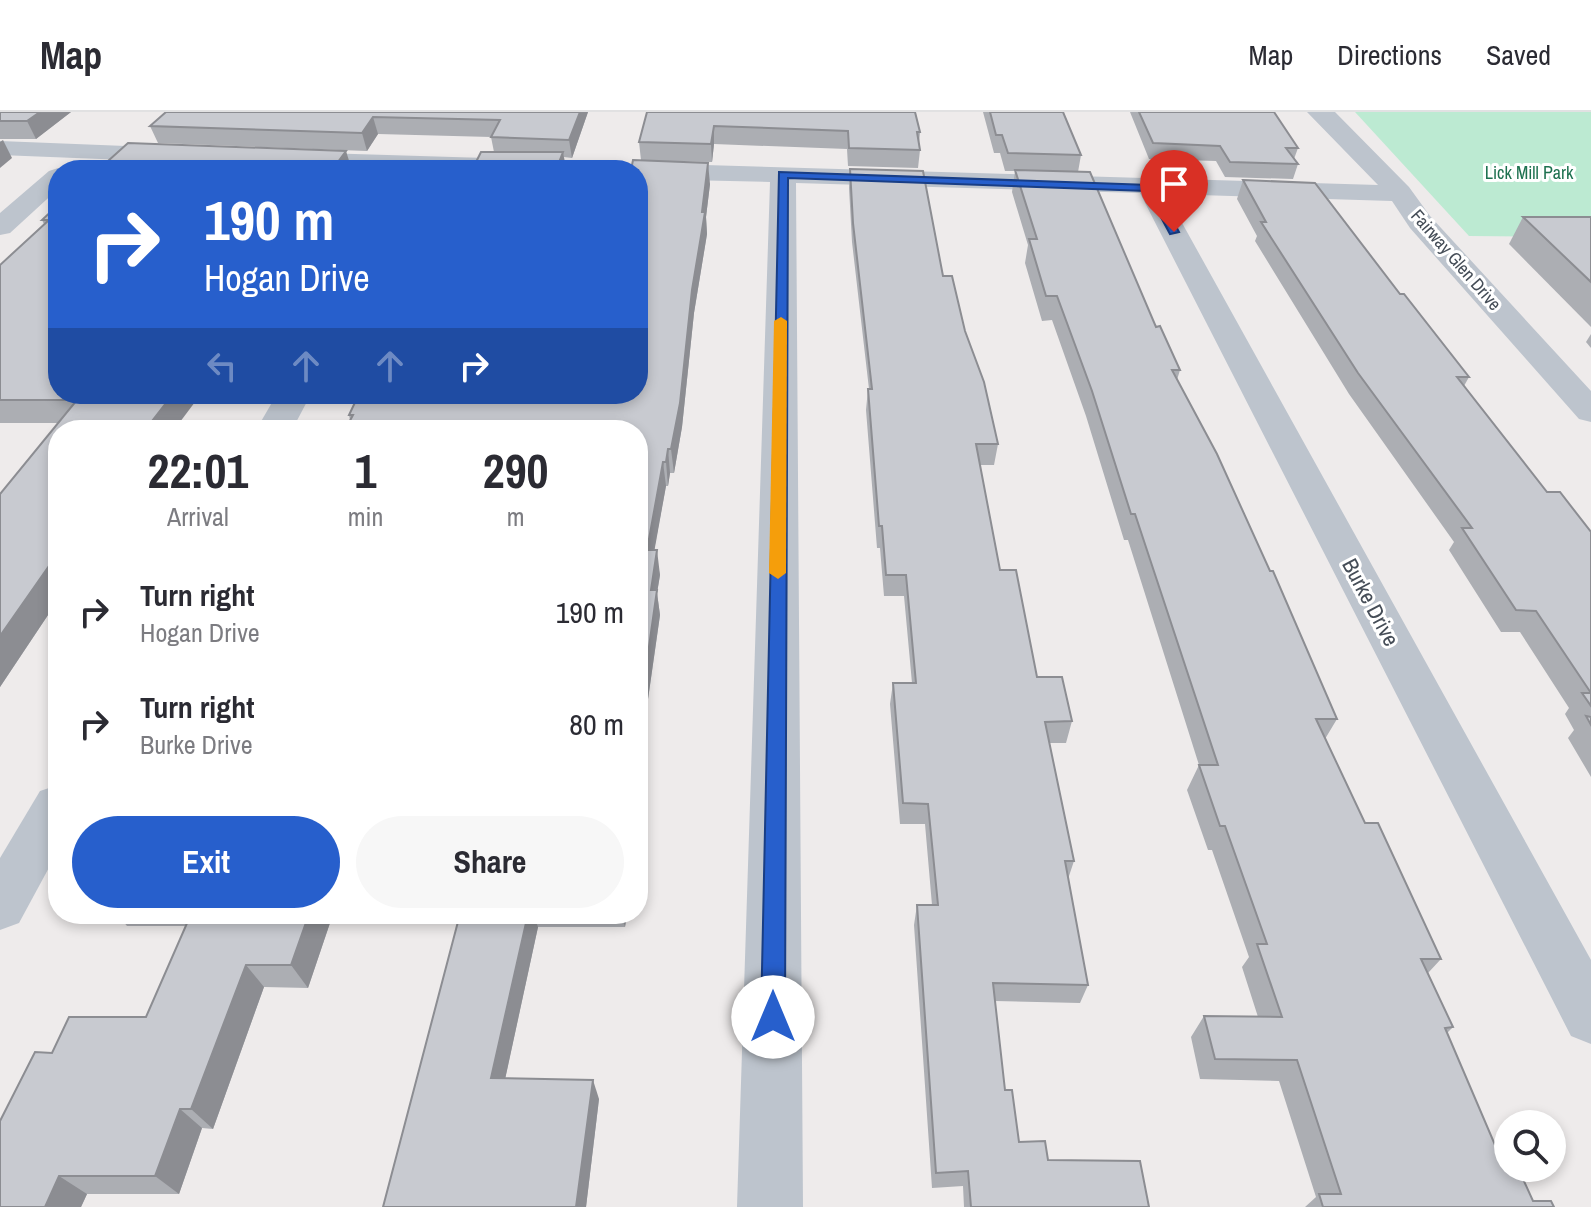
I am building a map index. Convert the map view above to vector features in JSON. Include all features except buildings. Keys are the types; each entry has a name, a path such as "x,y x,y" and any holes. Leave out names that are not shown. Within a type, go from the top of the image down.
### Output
{"street":[{"name":"Fairway Glen Drive","path":"1318,112 1327,117 1400,193 1420,222 1591,412"},
{"path":"0,148 197,156"},
{"path":"76,160 86,151"},
{"path":"260,158 296,160"},
{"path":"648,171 1400,193"},
{"path":"770,1207 783,175"},
{"path":"0,227 48,185"},
{"name":"Burke Drive","path":"1150,188 1591,1016"},
{"path":"0,906 48,822"}],"green space":[{"name":"Lick Mill Park","path":"1355,112 1591,112 1591,237 1469,236"}],"slow traffic":[{"path":"778,573 781,321"}],"route":[{"path":"773,1017 783,175 1150,188 1174,232"}]}
